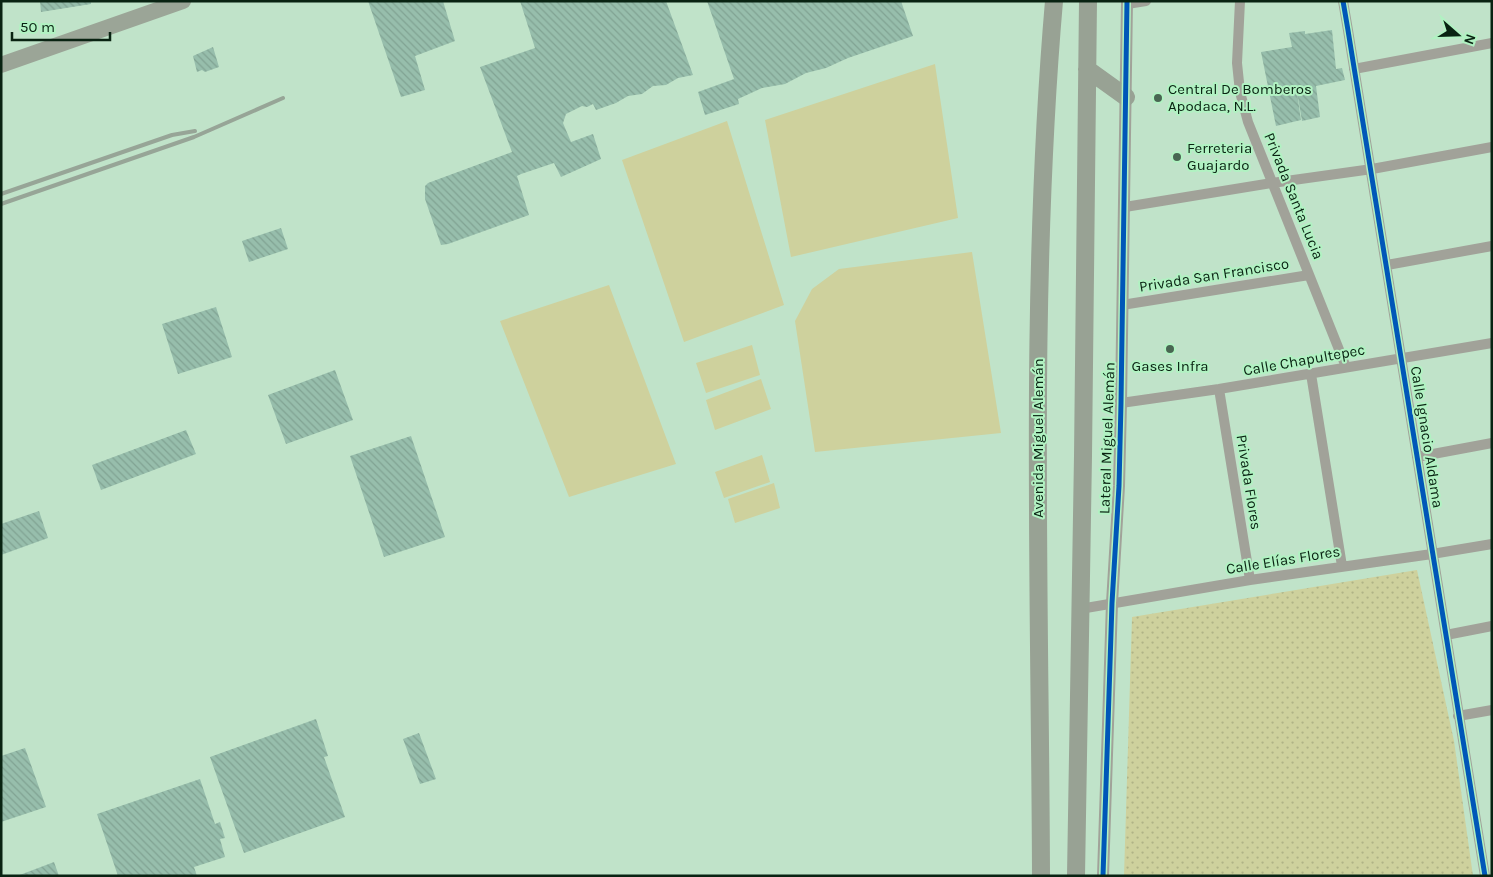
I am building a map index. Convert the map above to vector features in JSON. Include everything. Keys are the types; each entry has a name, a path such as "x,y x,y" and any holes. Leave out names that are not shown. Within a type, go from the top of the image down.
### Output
{"highway":[{"name":"Avenida Miguel Alemán","path":"1041,876 1037,570 1038,385 1046,97 1054,1"},
{"path":"1076,876 1078,845 1088,1"},
{"path":"1087,69 1126,97"},
{"path":"1035,876 1041,844"},
{"path":"1078,845 1082,876"}],"main road":[{"path":"1,56 156,1"},
{"path":"1,65 183,1"}],"street":[{"path":"1127,3 1146,1"},
{"name":"Privada Santa Lucia","path":"1240,1 1237,63 1240,92 1248,122 1346,367"},
{"name":"Calle Ignacio Aldama","path":"1343,1 1372,169 1432,554 1485,876"},
{"name":"Lateral Miguel Alemán","path":"1103,875 1112,603 1119,486 1127,3"},
{"path":"1354,69 1492,42"},
{"path":"1125,207 1372,169 1492,148"},
{"path":"1387,264 1492,246"},
{"name":"Privada San Francisco","path":"1122,305 1309,276"},
{"name":"Calle Chapultepec","path":"1121,403 1219,389 1492,344"},
{"path":"1311,374 1342,566"},
{"name":"Privada Flores","path":"1219,389 1250,580"},
{"path":"1417,457 1492,443"},
{"name":"Calle Elías Flores","path":"1080,609 1250,580 1492,544"},
{"path":"1446,635 1492,626"},
{"path":"1458,716 1492,710"}],"green space":[{"path":"935,64 958,218 791,257 765,120"},
{"path":"727,121 784,305 684,342 622,160"},
{"path":"972,252 1001,433 815,452 795,321 812,289 839,269"},
{"path":"609,285 676,464 569,497 500,321"},
{"path":"752,345 760,375 706,393 696,363"},
{"path":"761,379 771,409 715,430 706,400"},
{"path":"762,455 770,482 724,498 715,472"},
{"path":"774,483 780,508 735,523 728,499"},
{"path":"1417,570 1454,741 1473,876 1124,876 1132,617"}],"building":[{"path":"40,1 91,1 91,4 41,12"},
{"path":"368,1 443,1 455,41 415,56 425,90 401,97"},
{"path":"520,1 666,1 693,75 678,78 666,85 653,86 642,94 628,96 616,103 596,110 593,104 587,107 582,106 566,114 563,123 571,142 593,134 601,159 561,177 554,163 517,176 529,215 441,245 425,199 425,186 428,183 512,152 480,67 535,48"},
{"path":"707,1 901,1 913,36 848,58 826,68 806,73 785,84 762,88 738,99 739,104 705,115 698,92 734,79"},
{"path":"1332,30 1336,69 1342,68 1345,80 1316,86 1320,117 1302,121 1296,86 1301,120 1276,126 1261,52 1292,47 1289,33 1305,31 1305,34"},
{"path":"213,47 219,67 205,72 202,70 197,72 193,56"},
{"path":"281,228 288,249 249,262 242,241"},
{"path":"216,307 232,357 178,374 162,324"},
{"path":"335,370 353,420 286,444 268,395"},
{"path":"186,430 196,454 101,490 92,465"},
{"path":"411,436 445,537 384,557 350,456"},
{"path":"39,511 48,538 1,555 1,524"},
{"path":"316,719 328,756 324,757 345,817 244,853 210,757"},
{"path":"419,733 436,779 420,784 403,739"},
{"path":"25,748 46,807 1,822 1,756"},
{"path":"200,779 215,824 220,822 225,838 220,839 225,857 194,867 197,876 118,876 97,814"},
{"path":"54,862 59,876 17,876"}],"railway":[{"path":"1,204 194,137 283,98"},
{"path":"1,194 172,135 195,131"}],"cycle path":[{"path":"1103,876 1112,603 1119,486 1127,1"},
{"path":"1343,1 1380,219 1485,876"}],"place":[{"name":"Central De Bomberos Apodaca, N.L.","path":"1158,98"},
{"name":"Ferreteria Guajardo","path":"1177,157"},
{"name":"Gases Infra","path":"1170,349"}]}
